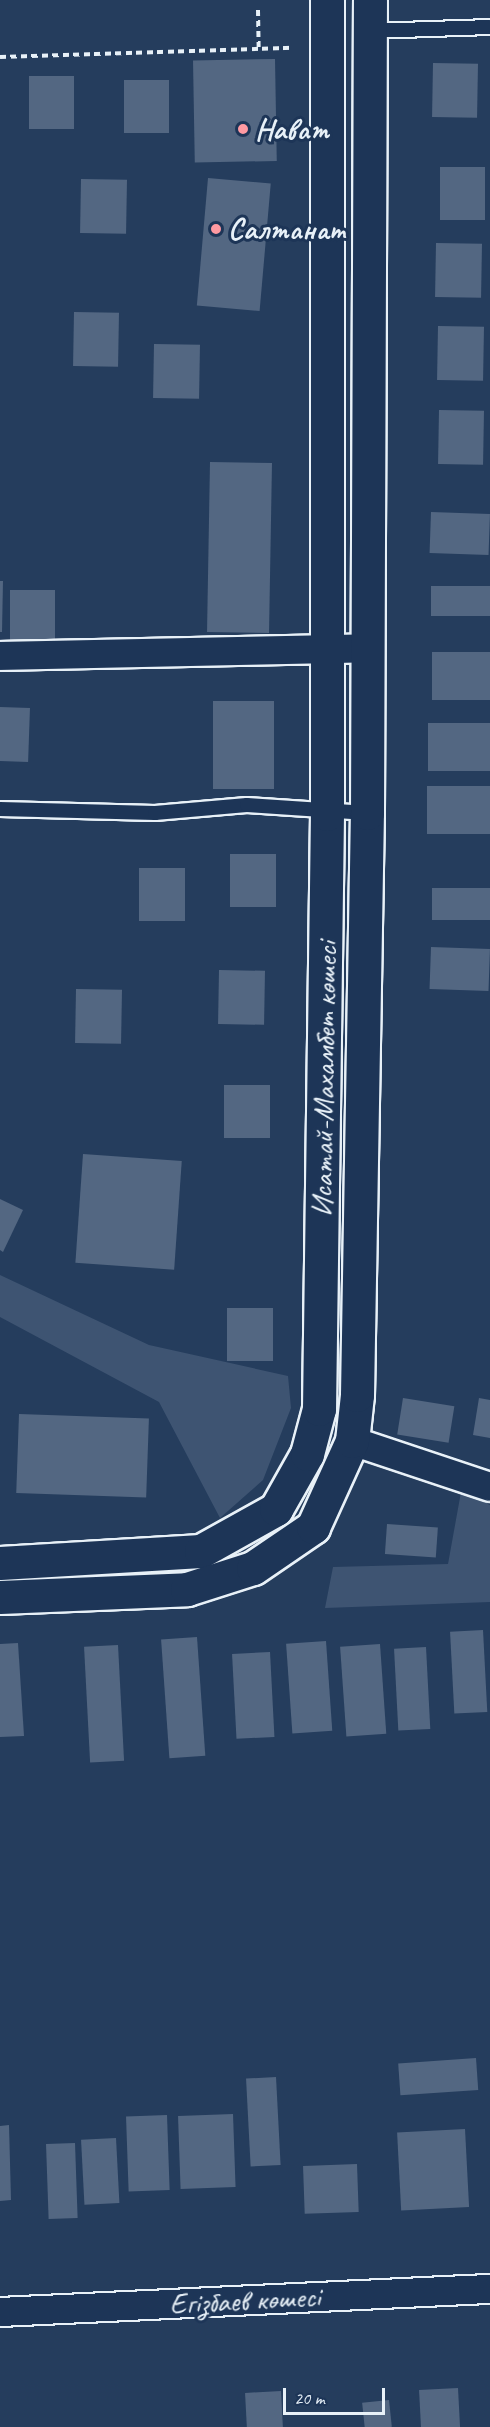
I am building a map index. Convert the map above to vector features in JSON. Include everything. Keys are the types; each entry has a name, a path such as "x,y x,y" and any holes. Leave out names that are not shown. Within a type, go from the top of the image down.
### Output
{"main road":[{"name":"Исатай-Махамбет көшесі","path":"0,1563 201,1551 276,1509 307,1454 316,1420 321,1345 327,814 327,0"},
{"path":"0,1597 187,1589 253,1568 313,1527 351,1441 357,1395 367,813 370,15"}],"street":[{"path":"0,656 368,648"},
{"path":"351,1441 490,1487"},
{"name":"Егізбаев көшесі","path":"0,2312 490,2289"}],"lane":[{"path":"370,15 490,27"},
{"path":"0,809 155,813 247,806 327,814 367,813"}],"path":[{"path":"258,10 259,49"},
{"path":"0,57 304,48"}],"shaded area":[{"path":"0,1275 149,1345 288,1376 291,1408 263,1480 220,1518 159,1402 0,1317"},
{"path":"461,1492 490,1505 490,1602 325,1608 333,1567 448,1564"}],"building":[{"path":"275,59 277,161 195,162 193,60"},
{"path":"433,63 478,64 477,118 432,117"},
{"path":"29,76 74,76 74,129 29,129"},
{"path":"124,80 169,80 169,133 124,133"},
{"path":"440,167 485,167 485,220 440,220"},
{"path":"208,178 271,183 260,311 197,306"},
{"path":"81,179 127,180 126,234 80,233"},
{"path":"436,243 482,244 481,298 435,297"},
{"path":"74,312 119,313 118,367 73,366"},
{"path":"438,326 484,327 483,381 437,380"},
{"path":"154,344 200,345 199,399 153,398"},
{"path":"439,410 484,411 483,465 438,464"},
{"path":"210,462 272,463 269,633 207,632"},
{"path":"431,512 490,514 489,555 430,553"},
{"path":"0,581 3,581 2,632 0,632"},
{"path":"431,586 490,586 490,616 431,616"},
{"path":"10,590 55,590 55,644 10,644"},
{"path":"432,652 490,652 490,700 432,700"},
{"path":"213,701 274,701 274,789 213,789"},
{"path":"0,707 30,708 28,762 0,761"},
{"path":"428,723 490,723 490,771 428,771"},
{"path":"427,786 490,786 490,834 427,834"},
{"path":"230,854 276,854 276,907 230,907"},
{"path":"139,868 185,868 185,921 139,921"},
{"path":"432,888 490,888 490,920 432,920"},
{"path":"431,947 490,949 488,991 430,989"},
{"path":"219,970 265,971 264,1025 218,1024"},
{"path":"76,989 122,990 121,1044 75,1043"},
{"path":"224,1085 270,1085 270,1138 224,1138"},
{"path":"83,1154 182,1161 174,1270 75,1263"},
{"path":"0,1199 23,1210 3,1252 0,1250"},
{"path":"227,1308 273,1308 273,1361 227,1361"},
{"path":"403,1398 454,1406 449,1443 397,1435"},
{"path":"479,1398 490,1400 490,1438 473,1435"},
{"path":"19,1414 149,1419 146,1497 16,1493"},
{"path":"387,1524 438,1528 436,1557 385,1554"},
{"path":"483,1630 487,1712 454,1714 450,1632"},
{"path":"197,1637 205,1756 169,1758 161,1640"},
{"path":"326,1641 332,1731 292,1734 286,1644"},
{"path":"18,1643 24,1736 0,1737 0,1644"},
{"path":"380,1644 386,1734 346,1737 340,1647"},
{"path":"118,1645 124,1761 90,1763 84,1647"},
{"path":"426,1647 430,1729 398,1731 394,1649"},
{"path":"270,1652 274,1737 237,1739 232,1654"},
{"path":"476,2058 478,2090 400,2095 398,2063"},
{"path":"276,2077 281,2165 251,2166 246,2079"},
{"path":"233,2114 236,2187 181,2189 178,2116"},
{"path":"167,2115 170,2190 129,2191 126,2116"},
{"path":"9,2125 11,2200 0,2201 0,2126"},
{"path":"465,2129 469,2207 401,2210 397,2133"},
{"path":"116,2138 119,2203 84,2205 81,2140"},
{"path":"75,2143 78,2218 49,2219 46,2144"},
{"path":"357,2164 359,2212 305,2214 303,2166"},
{"path":"458,2388 460,2427 421,2427 419,2390"},
{"path":"281,2391 283,2427 247,2427 245,2393"},
{"path":"389,2400 392,2427 365,2427 362,2403"}],"place":[{"name":"Нават","path":"243,129"},
{"name":"Салтанат","path":"216,229"}]}
